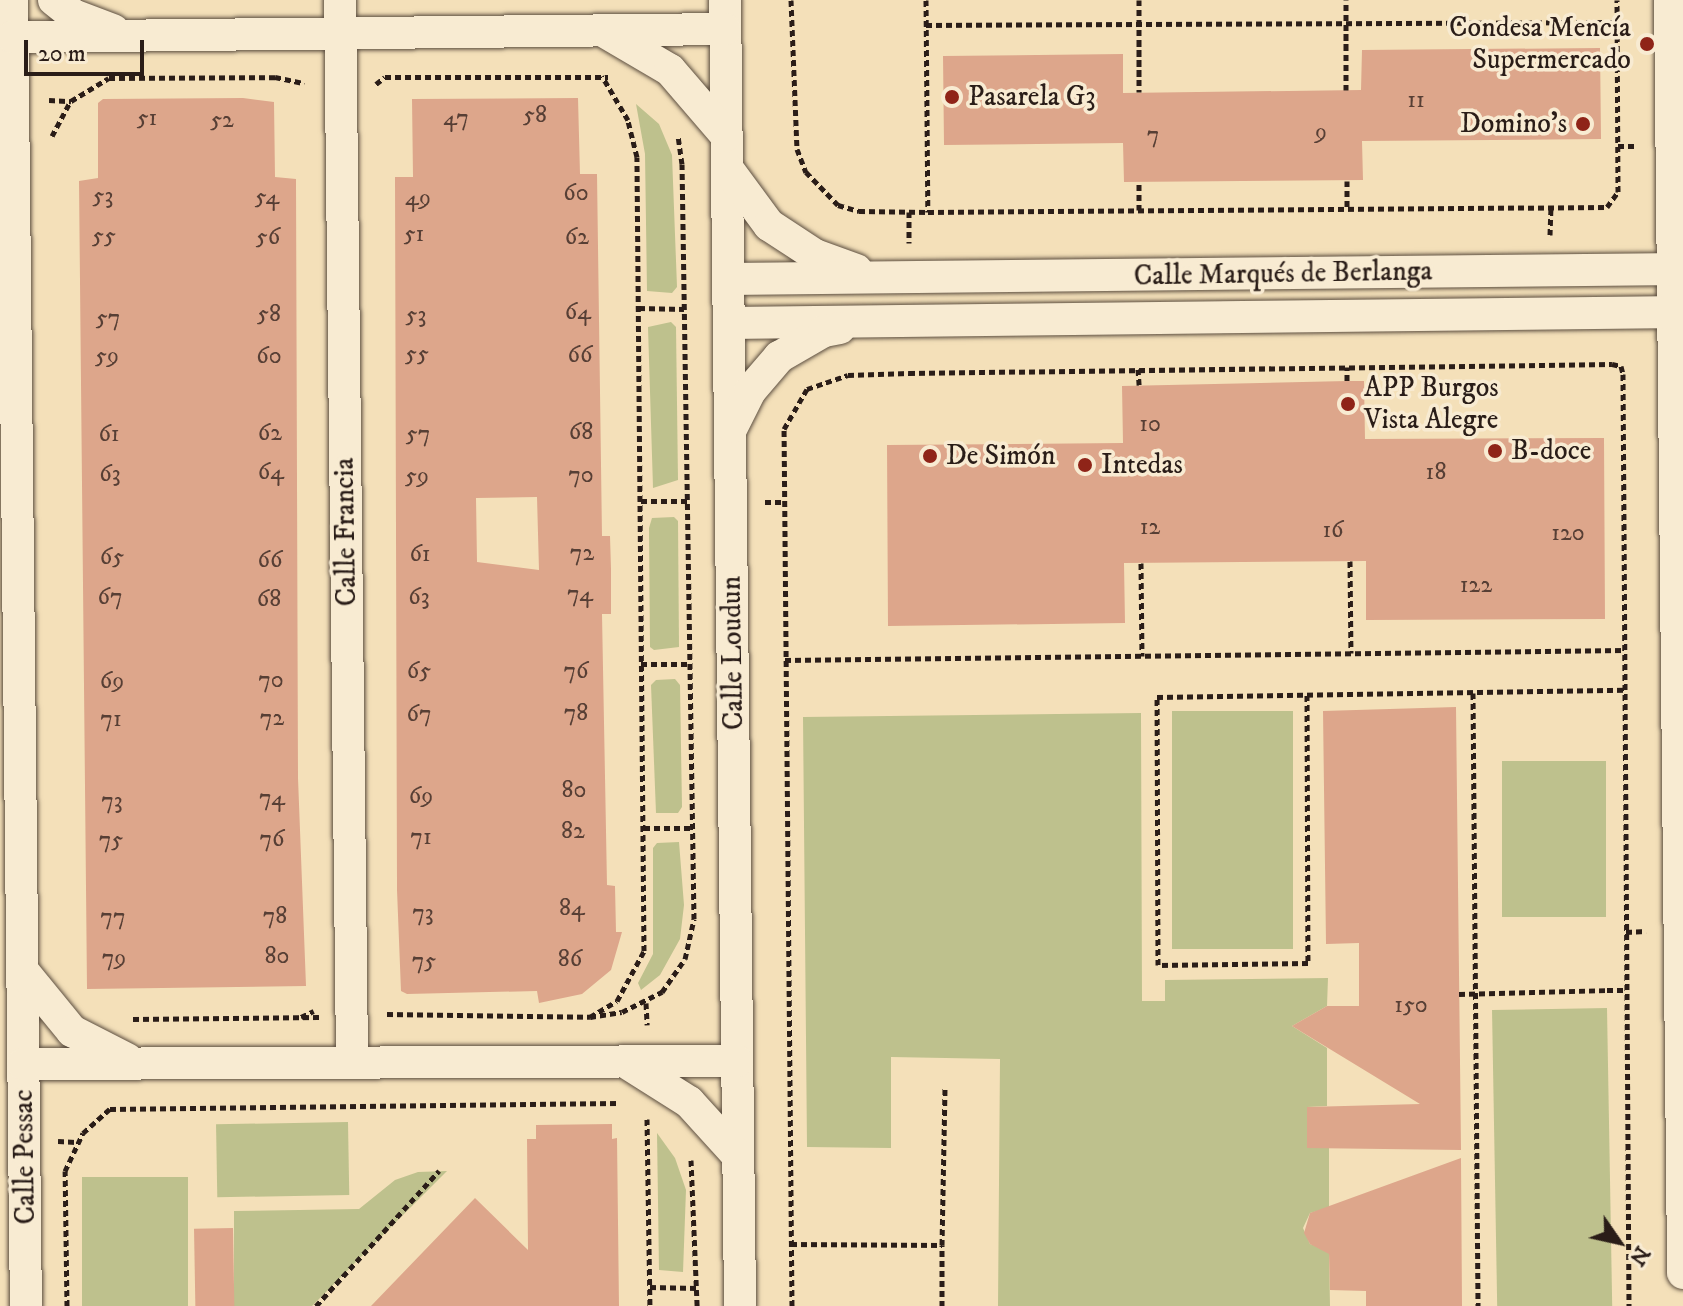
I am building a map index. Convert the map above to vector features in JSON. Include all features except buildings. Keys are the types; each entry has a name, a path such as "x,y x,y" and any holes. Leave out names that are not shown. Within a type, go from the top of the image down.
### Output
{"street":[{"name":"Calle Pessac","path":"12,0 26,1306"},
{"path":"54,0 73,15 131,36"},
{"name":"Calle Francia","path":"340,0 352,1063"},
{"path":"1670,0 1678,270 1674,360 1683,1273"},
{"path":"12,37 602,31 725,14"},
{"name":"Calle Loudun","path":"725,14 740,1306"},
{"path":"602,31 670,70 726,135"},
{"name":"Calle Marqués de Berlanga","path":"727,168 769,225 793,243 882,277"},
{"name":"Calle Marqués de Berlanga","path":"728,279 1678,270"},
{"name":"Calle Marqués de Berlanga","path":"729,323 1678,312"},
{"name":"Calle Marqués de Berlanga","path":"1617,313 1653,332 1674,360"},
{"name":"Calle Marqués de Berlanga","path":"730,430 750,391 779,357 824,331 882,321"},
{"path":"22,970 72,1031 101,1049 141,1064"},
{"path":"23,1064 737,1061"},
{"path":"636,1062 689,1102 738,1156"}],"path":[{"path":"791,0 797,149 806,172 821,191 849,208 928,212 1607,207 1618,192 1617,0"},
{"path":"926,0 928,212"},
{"path":"1139,0 1139,92"},
{"path":"1346,0 1346,90"},
{"path":"926,25 1617,22"},
{"path":"590,1017 617,1001 641,962 644,828 635,138 602,76"},
{"path":"51,144 63,111 95,84 109,78 188,77"},
{"path":"371,91 385,77 618,78"},
{"path":"377,1005 396,1017 590,1017 646,1003 673,980 685,959 694,919 693,828 682,164 675,126"},
{"path":"1347,181 1347,208"},
{"path":"1139,182 1139,210"},
{"path":"639,308 684,309"},
{"path":"792,1306 784,429 807,389 848,375 1138,369 1621,366 1629,1306"},
{"path":"1347,367 1347,381"},
{"path":"1138,369 1139,385"},
{"path":"1350,561 1351,653"},
{"path":"1141,563 1142,656"},
{"path":"785,660 1625,650"},
{"path":"641,664 690,664"},
{"path":"1307,695 1308,963 1158,965 1157,697 1626,690"},
{"path":"1473,693 1478,1306"},
{"path":"644,828 693,828"},
{"path":"1459,994 1627,990"},
{"path":"636,1062 646,1003"},
{"path":"120,1019 301,1017"},
{"path":"942,1306 945,1087"},
{"path":"67,1306 65,1171 83,1133 110,1109 623,1104"},
{"path":"650,1306 647,1111 655,1115"},
{"path":"689,1153 695,1181 697,1306"},
{"path":"316,1306 439,1171"},
{"path":"791,1244 942,1245"},
{"path":"649,1287 697,1288"}],"green space":[{"path":"636,104 659,124 672,155 677,287 672,293 647,291 645,154"},
{"path":"671,322 676,327 678,480 653,488 648,327"},
{"path":"674,517 678,521 679,647 654,650 650,647 649,528 652,518"},
{"path":"675,679 680,685 682,807 678,813 656,813 651,685 656,680"},
{"path":"1172,711 1293,711 1293,949 1172,949"},
{"path":"1141,713 1142,1001 1165,1001 1165,980 1328,978 1327,1006 1292,1026 1327,1048 1327,1106 1307,1107 1307,1148 1329,1148 1329,1208 1310,1213 1303,1228 1310,1244 1329,1250 1330,1306 998,1306 1000,1059 891,1057 891,1148 807,1147 803,717"},
{"path":"1502,761 1606,761 1606,917 1502,917"},
{"path":"679,842 684,905 680,939 660,975 641,990 638,983 653,954 653,848 657,843"},
{"path":"1607,1008 1612,1306 1497,1306 1492,1010"},
{"path":"348,1122 349,1195 217,1197 216,1124"},
{"path":"657,1133 675,1158 686,1190 683,1272 659,1270"},
{"path":"447,1171 312,1306 234,1306 234,1211 359,1209 395,1180 418,1172"},
{"path":"82,1177 188,1177 188,1306 82,1306"}],"place":[{"name":"Condesa Mencía Supermercado","path":"1647,44"},
{"name":"Pasarela G3","path":"952,97"},
{"name":"Domino's","path":"1583,124"},
{"name":"APP Burgos Vista Alegre","path":"1348,404"},
{"name":"B-doce","path":"1495,451"},
{"name":"De Simón","path":"930,456"},
{"name":"Intedas","path":"1085,465"}]}
